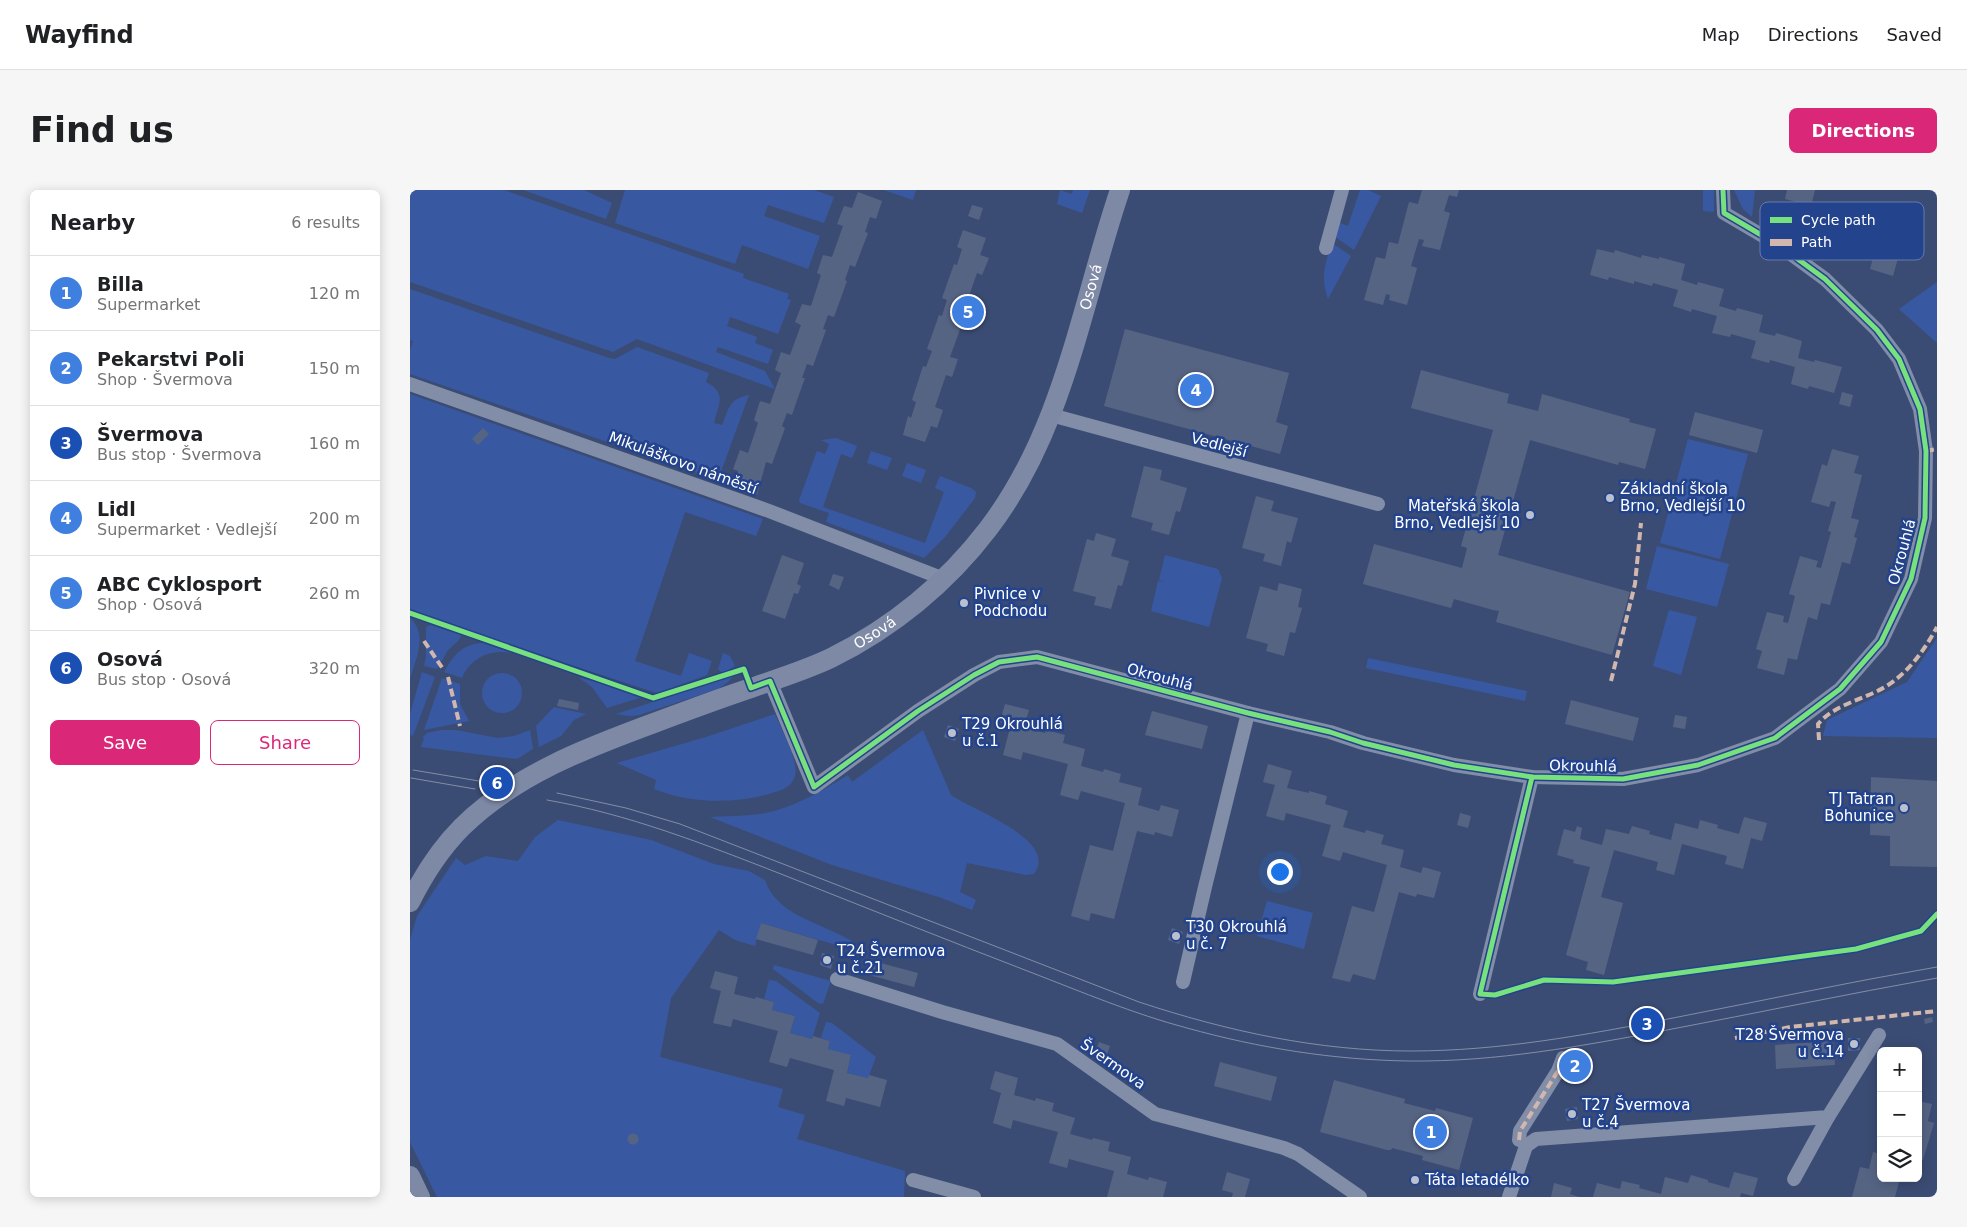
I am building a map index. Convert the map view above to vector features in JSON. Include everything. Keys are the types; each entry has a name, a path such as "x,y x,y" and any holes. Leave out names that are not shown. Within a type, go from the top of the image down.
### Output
{"street":[{"name":"Osová","path":"410,902 435,861 460,830 475,815 542,769 606,740 831,658 890,625 944,579 988,530 1028,466 1052,415 1120,190"},
{"path":"1326,248 1342,190"},
{"name":"Okrouhlá","path":"1723,190 1724,213 1760,234"},
{"name":"Okrouhlá","path":"770,681 814,787 918,711 974,675 999,662 1037,657 1248,713 1321,730 1363,743 1454,765 1532,777 1623,779 1698,765 1775,738 1840,689 1881,642 1911,579 1925,518 1926,451 1920,409 1898,360 1878,330 1825,279 1799,260"},
{"name":"Mikuláškovo náměstí","path":"410,384 657,470 802,523 944,579"},
{"name":"Vedlejší","path":"1052,415 1378,504"},
{"path":"1183,982 1204,887 1248,713"},
{"name":"Okrouhlá","path":"1480,994 1532,777"},
{"name":"Švermova","path":"837,979 942,1012 1057,1044 1155,1114 1284,1148 1298,1154 1360,1197"},
{"path":"1794,1179 1828,1117 1879,1035"},
{"path":"1519,1140 1520,1131 1558,1072 1562,1058"},
{"path":"1509,1197 1526,1146 1536,1139 1828,1117"},
{"path":"410,1176 420,1197"},
{"path":"913,1180 974,1197"}],"shaded area":[{"path":"410,190 504,190 744,274 743,278 789,294 787,299 791,300 778,334 730,317 727,326 757,337 755,343 773,350 768,364 718,347 716,352 765,371 775,389 637,339 613,352 410,282"},
{"path":"523,190 584,190 612,203 606,219"},
{"path":"625,190 814,190 834,197 824,223 768,205 764,216 820,236 808,269 742,245 735,264 615,223"},
{"path":"884,190 916,190 913,200"},
{"path":"1060,190 1072,194 1073,190 1090,190 1082,213 1057,204"},
{"path":"1360,190 1368,190 1381,196 1354,250 1334,236 1338,222 1348,226"},
{"path":"1703,190 1714,190 1714,212 1703,211"},
{"path":"1734,190 1755,190 1752,217 1743,209"},
{"path":"1332,243 1351,256 1328,299 1324,277"},
{"path":"1937,282 1937,343 1899,309"},
{"path":"410,289 609,358 615,359 637,347 709,373 706,382 717,391 720,400 714,423 722,425 731,405 737,399 749,395 718,480 410,374 410,351 413,341 410,340"},
{"path":"410,394 763,519 756,536 685,512 635,661 681,676 689,653 712,661 707,675 657,693 464,630 410,609"},
{"path":"836,438 857,446 852,458 841,454 823,507 925,543 944,492 935,488 940,476 971,488 976,492 975,498 945,537 924,558 826,522 829,513 800,503 799,500 817,451 825,454 829,444 821,440"},
{"path":"1688,439 1748,454 1720,559 1660,543"},
{"path":"871,451 892,458 887,470 867,463"},
{"path":"907,463 926,470 921,483 902,476"},
{"path":"1657,546 1729,564 1717,607 1646,589"},
{"path":"1165,555 1218,569 1222,578 1209,627 1151,611 1158,581 1166,582 1159,580"},
{"path":"1669,610 1697,617 1681,675 1653,666"},
{"path":"410,618 418,631 419,647 410,679"},
{"path":"430,625 461,635 459,640 448,650 437,669 424,666 426,627"},
{"path":"1937,638 1937,738 1823,736 1827,720 1907,682"},
{"path":"482,643 512,653 497,652 482,656 471,665 462,678 444,672 459,652 469,646"},
{"path":"723,653 730,656 735,666 725,672 721,672 718,669"},
{"path":"1368,658 1527,691 1525,701 1366,668"},
{"path":"422,672 435,677 413,736 410,735 410,714"},
{"path":"498,673 506,673 513,676 519,682 522,693 519,704 513,710 506,713 498,713 491,710 485,704 482,697 482,689 485,682 491,676"},
{"path":"733,676 718,689 639,715 616,714"},
{"path":"578,677 646,696 607,708 592,687"},
{"path":"442,678 460,684 460,704 469,721 424,730"},
{"path":"554,707 586,714 574,720 561,736 539,747 536,726"},
{"path":"775,714 792,754 796,770 792,783 776,792 758,797 728,801 683,798 654,789 656,780 617,763 706,737"},
{"path":"441,730 456,730 498,738 514,736 530,730 533,749 517,759 421,747 424,738 422,738 427,733"},
{"path":"923,730 951,795 1009,827 1024,838 1035,849 1039,861 1034,874 1026,875 967,863 960,892 976,900 972,910 939,897 832,865 710,817 754,815 772,812 806,799 848,775 852,782"},
{"path":"558,820 651,840 714,864 749,871 765,880 779,902 789,910 856,944 864,953 761,923 755,946 735,940 719,930 671,998 660,1057 783,1089 778,1107 805,1115 797,1139 905,1171 904,1197 437,1197 410,1142 410,940 417,916 456,858 465,865 486,856 518,861 535,837"},
{"path":"1267,901 1313,913 1304,949 1257,936"},
{"path":"774,965 831,981 823,1004 818,1003 773,969"},
{"path":"769,980 776,981 820,1013 812,1039 790,1033 795,1016 772,1010 774,1002 764,999"},
{"path":"826,1022 832,1023 876,1057 868,1078 847,1073 851,1056 828,1049 830,1041 821,1038"}],"building":[{"path":"1422,190 1459,190 1457,197 1449,195 1444,211 1450,213 1440,250 1422,246 1424,240 1419,239 1411,266 1417,268 1407,305 1389,300 1390,295 1386,294 1383,305 1364,300 1376,257 1385,259 1389,242 1398,244 1409,202 1418,204"},
{"path":"1787,190 1815,190 1812,202 1796,202 1785,199"},
{"path":"858,192 882,201 876,219 870,217 865,232 868,233 855,267 850,265 845,280 847,281 834,317 828,315 823,329 826,330 813,366 807,364 802,378 805,378 792,415 787,413 782,426 785,428 772,464 766,462 757,495 733,487 738,471 733,469 740,450 748,453 758,423 754,420 760,401 770,404 781,373 775,370 781,352 790,355 801,325 795,322 802,304 811,306 821,275 817,273 823,255 832,257 843,226 837,224 844,206 852,208"},
{"path":"972,205 983,208 979,220 968,216"},
{"path":"963,230 986,238 980,255 989,258 982,275 977,273 967,306 974,308 967,326 962,324 950,357 958,359 952,377 946,375 935,407 943,410 937,428 931,426 925,442 903,435 908,416 911,418 916,402 912,400 923,366 926,367 932,351 927,349 939,315 942,316 947,300 942,298 954,264 957,265 962,249 957,247"},
{"path":"1597,249 1614,253 1615,250 1641,258 1642,255 1659,259 1659,257 1685,264 1681,280 1697,285 1698,282 1724,289 1719,306 1736,311 1737,308 1763,315 1759,332 1775,336 1776,333 1802,341 1798,358 1842,367 1834,393 1809,386 1808,389 1791,384 1795,367 1770,360 1769,363 1751,358 1756,341 1731,334 1730,337 1712,333 1717,316 1692,309 1691,312 1673,306 1678,290 1653,283 1652,286 1634,281 1634,284 1609,277 1608,280 1590,275"},
{"path":"1873,260 1897,260 1893,276 1870,269"},
{"path":"1125,329 1289,373 1276,422 1288,426 1280,454 1104,406"},
{"path":"1421,370 1509,394 1507,403 1538,411 1542,394 1630,419 1629,422 1656,429 1645,469 1619,462 1618,465 1530,440 1498,555 1630,592 1612,655 1496,622 1499,611 1454,599 1451,608 1363,584 1374,544 1462,568 1467,548 1461,546 1493,430 1411,408"},
{"path":"1842,392 1853,395 1850,407 1839,404"},
{"path":"1695,412 1763,430 1757,453 1689,435"},
{"path":"483,428 489,434 478,445 472,439"},
{"path":"1832,449 1859,456 1854,473 1862,475 1851,518 1859,520 1854,537 1857,538 1850,564 1842,562 1830,605 1821,603 1817,620 1808,617 1797,660 1788,658 1784,675 1757,668 1762,651 1756,649 1767,612 1784,616 1783,622 1788,623 1795,596 1789,594 1800,556 1818,561 1816,567 1821,568 1831,532 1828,531 1836,502 1831,501 1829,507 1811,502 1822,464 1827,466"},
{"path":"1144,466 1162,470 1160,480 1187,488 1180,512 1176,511 1169,535 1151,530 1153,523 1131,517"},
{"path":"1256,496 1274,501 1271,511 1298,518 1291,543 1287,541 1281,566 1263,561 1265,554 1242,548"},
{"path":"1096,533 1116,539 1111,556 1129,561 1122,586 1118,585 1111,609 1094,605 1096,597 1073,591 1087,539 1094,541"},
{"path":"782,555 804,563 797,584 801,586 798,594 794,593 785,619 762,611"},
{"path":"833,574 844,577 839,590 829,585"},
{"path":"1279,583 1302,589 1298,607 1302,608 1295,633 1290,632 1284,656 1266,651 1268,644 1246,638 1260,586 1277,591"},
{"path":"559,699 579,703 578,710 557,706"},
{"path":"1571,700 1639,718 1633,741 1565,724"},
{"path":"1005,704 1029,710 1024,727 1045,733 1046,730 1065,735 1063,743 1085,749 1081,766 1103,772 1104,769 1121,774 1119,782 1142,788 1138,805 1159,811 1161,805 1179,810 1172,837 1155,832 1154,835 1137,831 1114,919 1091,913 1089,921 1071,916 1090,845 1113,851 1125,803 1081,791 1078,800 1060,795 1068,764 1023,752 1021,760 1003,755 1011,724 1000,722"},
{"path":"1152,711 1208,726 1202,749 1145,735"},
{"path":"1675,715 1687,717 1685,729 1673,727"},
{"name":"T29 Okrouhlá u č.1","path":"948,725 959,729 955,741 944,737"},
{"path":"1268,764 1292,771 1287,788 1327,796 1325,804 1348,811 1343,827 1365,833 1366,830 1384,835 1381,844 1404,850 1400,867 1421,873 1423,867 1441,872 1434,898 1417,894 1416,897 1399,892 1375,980 1353,974 1350,982 1332,978 1352,906 1374,912 1387,865 1343,852 1340,861 1322,856 1331,825 1286,813 1284,821 1266,816 1275,785 1263,782"},
{"name":"TJ Tatran Bohunice","path":"1871,777 1937,781 1937,867 1890,866 1890,836 1870,835"},
{"path":"1460,813 1471,816 1468,828 1457,825"},
{"path":"1744,817 1767,823 1762,841 1751,838 1743,869 1725,864 1727,856 1682,844 1674,875 1656,870 1658,862 1614,850 1601,897 1623,903 1604,975 1586,970 1588,962 1566,955 1590,867 1573,863 1574,860 1557,855 1564,829 1575,832 1577,826 1582,828 1580,839 1602,845 1606,829 1629,834 1632,826 1650,831 1649,834 1671,840 1675,823 1698,829 1700,820 1718,825 1717,828 1739,834"},
{"path":"761,923 818,940 813,955 756,939"},
{"name":"T30 Okrouhlá u č. 7","path":"1172,928 1183,932 1179,944 1168,940"},
{"name":"T24 Švermova u č.21","path":"822,953 834,956 831,969 820,965"},
{"path":"869,960 918,973 914,987 865,974"},
{"path":"715,971 738,977 734,994 774,1002 772,1010 795,1016 790,1033 812,1039 813,1036 830,1041 828,1049 851,1055 847,1073 868,1078 869,1075 887,1080 880,1107 846,1098 844,1106 826,1101 834,1070 790,1058 787,1067 769,1062 778,1031 733,1019 731,1027 713,1023 721,991 710,988"},
{"path":"1932,1017 1933,1022 1925,1024 1924,1019"},
{"name":"T28 Švermova u č.14","path":"1848,1038 1860,1038 1860,1050 1848,1051"},
{"path":"1833,1041 1835,1065 1776,1069 1775,1045"},
{"path":"1099,1042 1110,1046 1106,1057 1095,1053"},
{"path":"1220,1062 1277,1077 1271,1101 1214,1086"},
{"path":"1579,1062 1580,1067 1570,1069 1570,1064"},
{"path":"995,1071 1018,1078 1014,1095 1035,1101 1036,1098 1054,1103 1052,1111 1075,1118 1070,1134 1092,1140 1093,1138 1110,1142 1108,1151 1131,1157 1127,1174 1148,1180 1149,1177 1167,1182 1163,1197 1107,1197 1114,1171 1069,1159 1067,1168 1049,1163 1058,1132 1013,1120 1011,1129 993,1123 1001,1093 990,1089"},
{"path":"1334,1080 1405,1099 1404,1103 1435,1111 1436,1108 1473,1118 1459,1170 1422,1160 1423,1156 1392,1148 1387,1150 1320,1132"},
{"path":"1922,1102 1932,1104 1928,1121 1934,1123 1923,1160"},
{"name":"T27 Švermova u č.4","path":"1577,1107 1578,1119 1567,1121 1565,1109"},
{"path":"633,1133 639,1139 633,1145 627,1139"},
{"path":"1873,1152 1877,1153 1877,1182 1899,1182 1895,1197 1852,1197 1860,1167 1869,1169"},
{"path":"1227,1172 1250,1179 1245,1197 1232,1197 1233,1193 1222,1190"},
{"path":"1734,1172 1758,1178 1753,1196 1741,1193 1740,1197 1593,1197 1597,1183 1620,1189 1622,1181 1640,1185 1639,1188 1661,1194 1665,1177 1688,1183 1691,1175 1729,1188"},
{"path":"1554,1183 1572,1188 1570,1194 1579,1197 1551,1197"}],"tram line":[{"path":"413,770 485,782"},
{"path":"411,778 475,789"},
{"path":"557,793 626,808 680,824 1139,1002 1206,1022 1307,1043 1376,1050 1411,1051 1510,1045 1608,1030 1937,967"},
{"path":"547,800 607,813 694,841 1147,1016 1214,1035 1297,1052 1409,1061 1442,1061 1506,1056 1635,1036 1937,978"}],"marked path":[{"path":"1926,451 1937,449"},
{"path":"1611,681 1635,584 1641,523"},
{"path":"1819,740 1818,724 1825,717 1841,707 1877,692 1901,675 1915,661 1937,627"},
{"path":"424,641 443,669"},
{"path":"448,677 460,726"},
{"path":"1735,1038 1790,1027 1937,1011"},
{"path":"1519,1140 1520,1131 1558,1071 1563,1058"}],"cycle path":[{"path":"1723,190 1724,213 1760,234"},
{"path":"410,613 653,698 744,669 751,688 770,681 814,787 918,711 974,675 999,662 1037,657 1248,713 1330,732 1363,743 1454,765 1532,777 1623,779 1698,765 1775,738 1840,689 1881,642 1911,579 1925,518 1926,451 1920,409 1899,359 1877,330 1825,279 1799,260"},
{"path":"1532,777 1480,994 1495,995 1544,980 1613,982 1856,949 1921,931 1937,914"}],"place":[{"name":"ABC Cyklosport","path":"968,312"},
{"name":"Lidl","path":"1196,390"},
{"name":"Základní škola Brno, Vedlejší 10","path":"1610,498"},
{"name":"Mateřská škola Brno, Vedlejší 10","path":"1530,515"},
{"name":"Pivnice v Podchodu","path":"964,603"},
{"name":"T29 Okrouhlá u č.1","path":"952,733"},
{"name":"Osová","path":"497,783"},
{"name":"TJ Tatran Bohunice","path":"1904,808"},
{"name":"T30 Okrouhlá u č. 7","path":"1176,936"},
{"name":"T24 Švermova u č.21","path":"827,960"},
{"name":"Švermova","path":"1647,1024"},
{"name":"T28 Švermova u č.14","path":"1854,1044"},
{"name":"Pekarstvi Poli","path":"1575,1066"},
{"name":"T27 Švermova u č.4","path":"1572,1114"},
{"name":"Billa","path":"1431,1132"},
{"name":"Táta letadélko","path":"1415,1180"}]}
